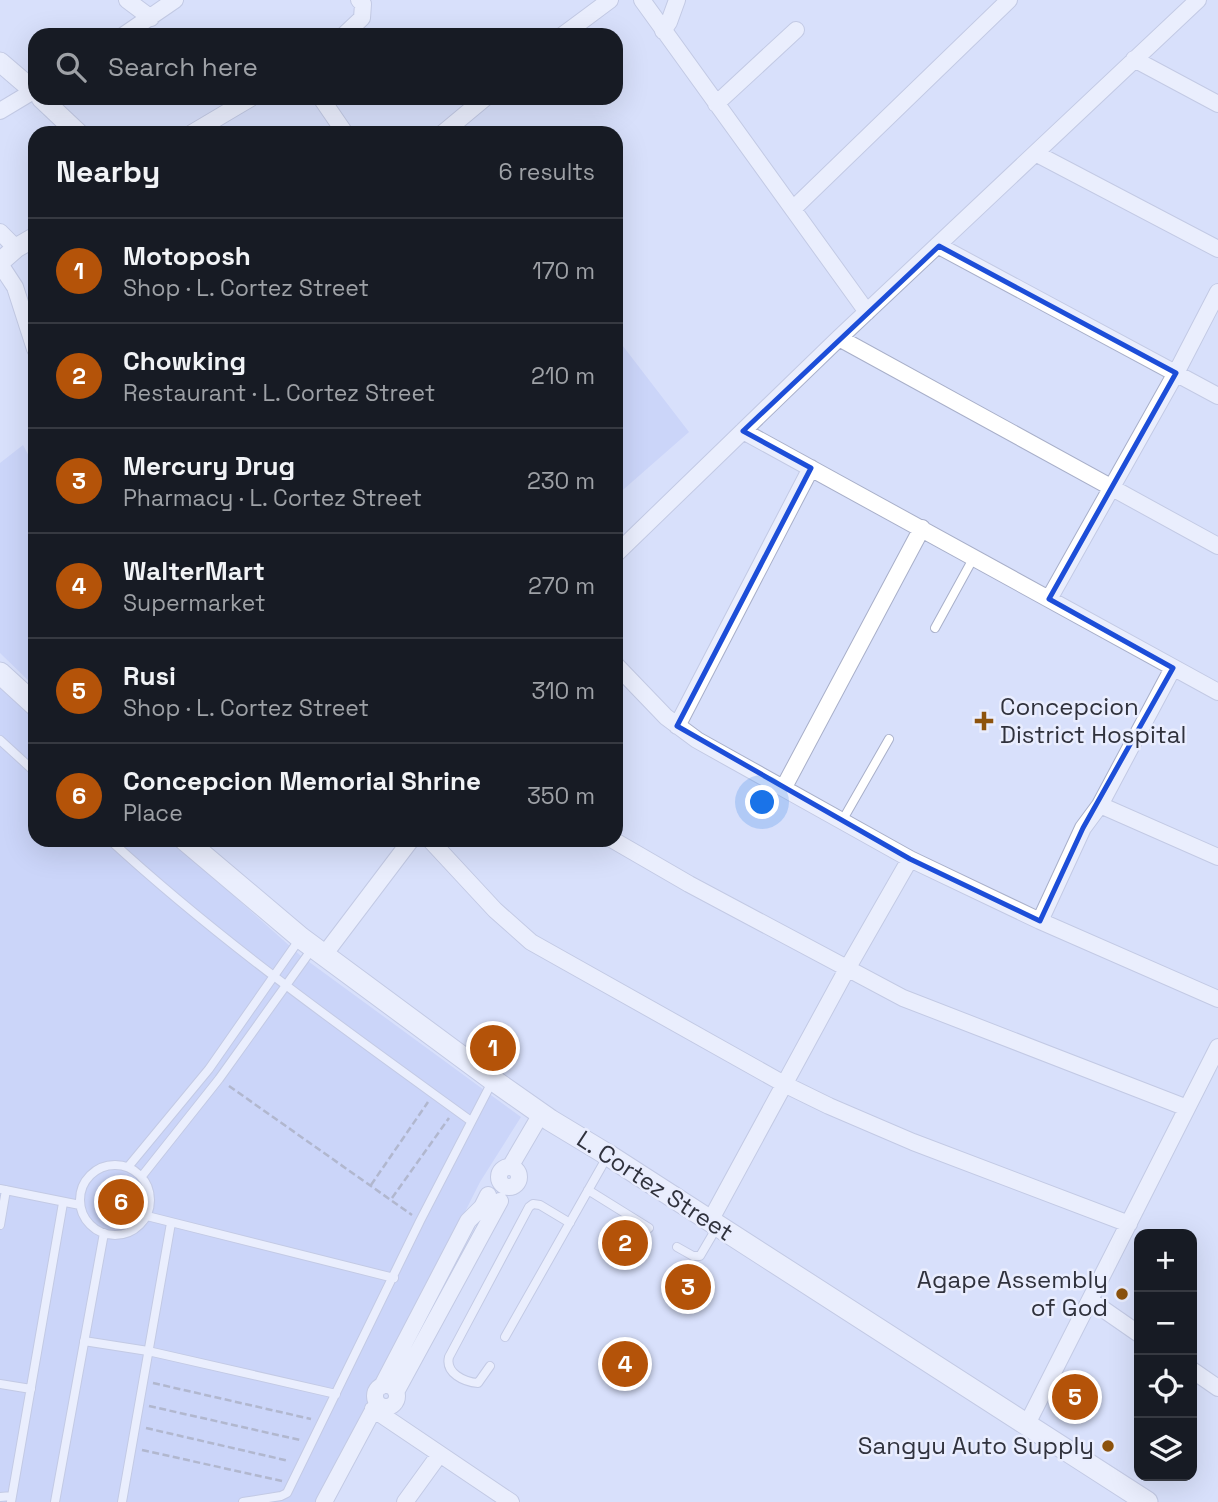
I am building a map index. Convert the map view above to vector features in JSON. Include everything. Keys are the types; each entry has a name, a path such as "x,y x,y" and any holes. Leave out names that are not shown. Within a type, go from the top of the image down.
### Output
{"main road":[{"path":"0,673 28,699"},
{"name":"L. Cortez Street","path":"193,847 313,946 546,1117 1147,1502"}],"street":[{"path":"128,0 151,19"},
{"path":"136,28 175,0"},
{"path":"352,28 362,19 363,4 359,0"},
{"path":"572,28 610,0"},
{"path":"642,0 867,312"},
{"path":"663,31 677,0"},
{"path":"793,209 1009,0"},
{"path":"623,547 839,338 1198,0"},
{"path":"716,104 796,30"},
{"path":"1133,59 1218,104"},
{"path":"0,62 28,86"},
{"path":"0,111 28,97"},
{"path":"49,105 71,126"},
{"path":"204,126 239,105"},
{"path":"326,105 340,126"},
{"path":"451,126 477,105"},
{"path":"1037,154 1218,248"},
{"path":"0,232 16,248"},
{"path":"28,241 0,263 15,287 28,327"},
{"path":"939,246 1218,396"},
{"path":"1049,599 1176,373 1218,292"},
{"path":"839,338 1218,546"},
{"path":"743,431 1218,692"},
{"path":"677,726 811,468"},
{"path":"784,787 922,528"},
{"path":"1040,921 1083,828 1100,805 1173,668"},
{"path":"623,672 677,726 697,740 910,859 1040,921 1218,999"},
{"path":"1100,805 1218,857"},
{"path":"623,846 847,969 931,1010 1187,1108"},
{"path":"313,946 405,847"},
{"path":"436,847 495,910 531,942 784,1084 913,1142 1129,1224"},
{"path":"714,1224 784,1084 910,859"},
{"path":"1027,1424 1218,1047"},
{"path":"324,1502 375,1406 376,1391 389,1389 498,1191 517,1183 514,1169 546,1117"},
{"path":"1090,1300 1134,1331"},
{"path":"1197,1373 1218,1388"},
{"path":"375,1406 502,1499"},
{"path":"405,1502 439,1455"}],"lane":[{"path":"934,628 974,557"},
{"path":"842,821 889,738"},
{"path":"0,740 28,766"},
{"path":"118,847 170,896 285,985 471,1121"},
{"path":"128,1167 209,1069 274,976 313,946"},
{"path":"142,1176 219,1079 313,946"},
{"path":"243,1502 287,1493 420,1221 493,1080"},
{"path":"505,1338 608,1155"},
{"path":"116,1164 128,1167 142,1176 149,1188 151,1203 147,1216 133,1230 124,1234 104,1233 88,1222 80,1205 81,1192 85,1181 93,1172 116,1164"},
{"path":"0,1225 3,1190 80,1205"},
{"path":"588,1190 649,1228"},
{"path":"0,1497 12,1499 63,1203"},
{"path":"489,1366 482,1379 472,1382 449,1370 447,1365 529,1207 533,1204 540,1205 570,1223"},
{"path":"147,1216 394,1278"},
{"path":"122,1502 171,1223"},
{"path":"677,1247 693,1256 700,1256 714,1224"},
{"path":"55,1502 104,1233"},
{"path":"84,1341 149,1351 336,1394"},
{"path":"0,1384 31,1389"}],"path":[{"path":"219,1079 420,1221"},
{"path":"371,1185 434,1094"},
{"path":"391,1199 455,1109"},
{"path":"143,1381 321,1422"},
{"path":"139,1404 311,1442"},
{"path":"135,1425 301,1464"},
{"path":"132,1448 292,1483"}],"highlighted area":[{"path":"939,246 1176,373 1049,599 1173,668 1083,828 1040,921 910,859 677,726 811,468 743,431"}],"shaded area":[{"path":"623,346 689,432 623,490"},
{"path":"23,445 28,455 28,680 0,653 0,463"},
{"path":"0,687 28,712 28,847 179,847 301,956 521,1117 480,1182 319,1502 0,1502"}],"place":[{"name":"Concepcion District Hospital","path":"984,721"},
{"name":"Motoposh","path":"493,1048"},
{"name":"Concepcion Memorial Shrine","path":"121,1202"},
{"name":"Chowking","path":"625,1243"},
{"name":"Mercury Drug","path":"688,1287"},
{"name":"Agape Assembly of God","path":"1122,1294"},
{"name":"WalterMart","path":"625,1364"},
{"name":"Rusi","path":"1075,1397"},
{"name":"Sangyu Auto Supply","path":"1108,1446"}]}
